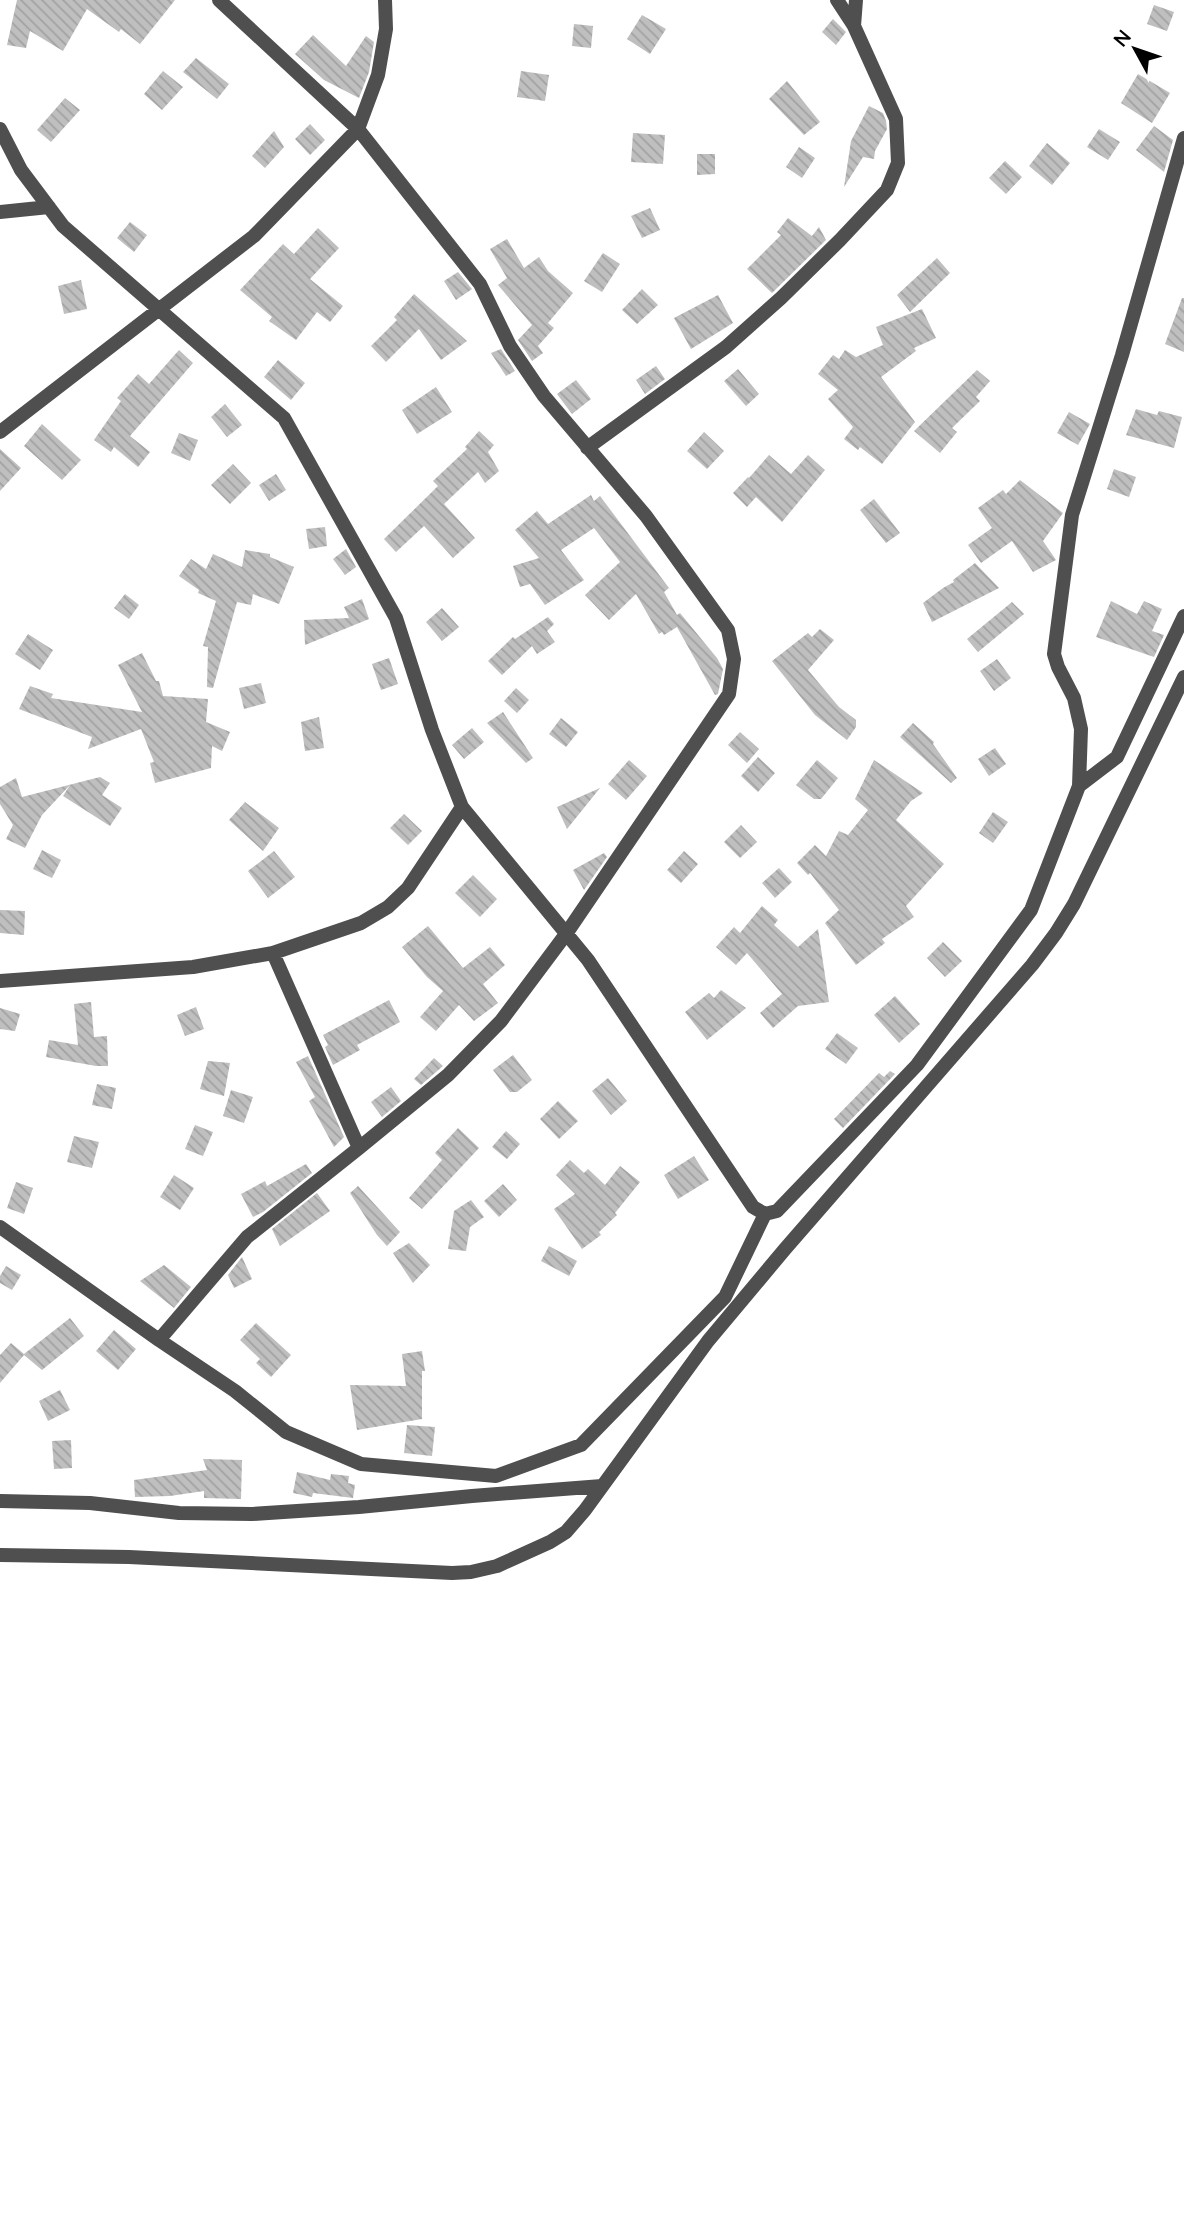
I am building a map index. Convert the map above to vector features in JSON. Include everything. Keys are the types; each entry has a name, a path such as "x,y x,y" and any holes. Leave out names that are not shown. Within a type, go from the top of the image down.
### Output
{"street":[{"path":"159,1340 247,1237 448,1075 501,1021 566,934 729,694 734,659 728,630 705,596 646,516 544,396 510,346 480,284 358,129 219,0"},
{"path":"0,432 254,236 358,129 378,75 386,29 385,0"},
{"path":"587,448 726,347 781,298 887,190 898,163 895,119 854,26 837,0"},
{"path":"854,26 856,0"},
{"path":"0,129 21,170 63,226 284,418 396,618 432,730 462,807 588,960 753,1207 765,1214 777,1211 917,1065 1031,910 1079,786 1081,729 1074,698 1054,654 1072,515 1122,355 1184,138"},
{"path":"0,212 49,207"},
{"path":"1079,786 1117,757 1184,616"},
{"path":"0,1555 129,1557 452,1573 497,1566 566,1532 708,1341 1032,965 1056,933 1074,904 1184,677"},
{"path":"0,981 193,967 273,953 361,923 388,907 408,888 462,807"},
{"path":"273,953 359,1148"},
{"path":"0,1227 235,1391 286,1432 361,1464 496,1476 581,1445 725,1297 765,1214"},
{"path":"0,1500 90,1503 179,1513 252,1514 602,1486"}],"building":[{"path":"17,0 175,0 140,44 87,9 63,51 30,31 26,48 7,45"},
{"path":"1154,5 1174,12 1167,31 1147,24"},
{"path":"642,15 666,29 650,54 627,39"},
{"path":"833,19 846,32 836,45 822,32"},
{"path":"574,24 593,26 591,48 572,46"},
{"path":"313,35 346,66 366,36 374,42 369,72 359,98 324,80 295,54"},
{"path":"196,58 229,84 217,99 183,72"},
{"path":"163,71 183,87 162,110 144,94"},
{"path":"521,71 549,75 545,101 517,97"},
{"path":"1138,74 1170,93 1152,123 1121,103"},
{"path":"787,81 820,122 804,135 769,99"},
{"path":"65,98 80,110 51,142 37,130"},
{"path":"869,106 883,113 887,129 875,151 874,159 863,157 844,187 851,141"},
{"path":"310,124 325,140 310,155 295,139"},
{"path":"1154,126 1173,140 1164,172 1136,150"},
{"path":"1099,129 1120,142 1108,160 1087,147"},
{"path":"274,131 284,147 265,168 252,156"},
{"path":"633,133 665,135 663,164 631,162"},
{"path":"1047,143 1070,163 1052,185 1029,166"},
{"path":"799,147 815,158 802,178 786,167"},
{"path":"697,154 715,154 715,174 697,175"},
{"path":"1005,161 1022,177 1006,194 989,178"},
{"path":"650,208 660,230 642,238 631,216"},
{"path":"788,218 812,236 819,227 826,240 772,293 747,269 781,235 777,232"},
{"path":"130,222 147,235 134,252 117,238"},
{"path":"318,228 339,248 310,279 343,306 330,322 317,312 296,340 269,321 272,317 240,290 283,244 294,254"},
{"path":"507,239 524,268 539,257 548,271 573,293 548,323 554,328 538,346 543,353 532,361 518,340 532,325 498,285 507,278 490,249"},
{"path":"603,253 620,264 602,292 584,281"},
{"path":"937,258 950,273 910,312 897,295"},
{"path":"458,272 472,289 456,300 444,281"},
{"path":"81,280 87,309 64,314 58,286"},
{"path":"642,289 658,305 637,324 622,310"},
{"path":"414,294 467,341 441,360 419,329 386,362 371,346 397,320 394,317"},
{"path":"718,295 733,323 691,349 674,318"},
{"path":"1184,298 1184,352 1165,344"},
{"path":"922,309 936,338 914,348 916,351 881,377 915,422 882,464 860,447 858,450 844,439 853,427 828,399 838,390 818,374 833,355 839,359 845,350 856,357 883,345 876,327"},
{"path":"501,349 515,371 506,376 491,353"},
{"path":"179,350 193,363 130,436 150,452 138,467 114,447 111,452 94,440 121,401 117,398 138,374 149,384"},
{"path":"278,360 305,383 291,400 264,377"},
{"path":"656,366 665,379 645,394 636,380"},
{"path":"738,369 759,394 746,406 724,381"},
{"path":"977,370 990,381 976,397 980,401 952,428 957,432 940,453 914,431"},
{"path":"576,380 591,399 572,414 557,394"},
{"path":"436,387 452,412 417,434 402,410"},
{"path":"225,404 242,425 227,437 211,417"},
{"path":"1136,409 1157,415 1159,411 1182,417 1174,448 1126,435"},
{"path":"1069,412 1090,424 1078,445 1057,433"},
{"path":"42,424 81,460 62,480 24,446"},
{"path":"479,431 494,445 488,452 499,471 485,483 478,472 444,504 475,538 453,558 424,526 396,552 384,539 438,486 433,481 467,449 465,447"},
{"path":"704,432 724,451 707,469 687,451"},
{"path":"179,433 198,440 190,461 171,453"},
{"path":"0,449 21,468 0,491"},
{"path":"769,455 791,474 808,455 825,470 782,522 756,497 747,507 733,493"},
{"path":"233,464 251,483 230,504 211,485"},
{"path":"1114,469 1136,477 1129,497 1107,489"},
{"path":"276,474 286,490 269,501 259,485"},
{"path":"1020,480 1063,513 1043,541 1056,560 1033,572 1012,541 981,563 968,545 992,528 978,508 1003,490 1006,494"},
{"path":"591,495 594,501 600,496 669,588 664,592 677,615 680,613 717,658 723,669 718,694 715,695 677,627 664,635 662,632 659,634 636,594 609,620 585,595 620,562 594,528 561,550 584,580 545,605 530,584 520,587 513,566 539,558 515,530 537,511 548,524"},
{"path":"874,499 900,533 886,543 860,510"},
{"path":"325,527 327,546 309,549 306,529"},
{"path":"346,549 356,567 345,575 333,559"},
{"path":"245,550 270,554 270,557 294,567 279,604 253,594 251,605 237,602 213,688 207,687 208,647 203,646 216,601 198,593 199,590 179,576 191,559 206,569 213,554 242,567"},
{"path":"975,563 999,588 932,622 923,603 954,582 953,580"},
{"path":"125,594 139,605 129,619 114,608"},
{"path":"362,599 369,619 305,645 304,620 349,618 344,607"},
{"path":"1111,601 1137,614 1144,601 1162,609 1152,631 1164,635 1154,657 1096,637"},
{"path":"1012,602 1024,614 978,652 967,639"},
{"path":"442,608 459,627 442,641 426,622"},
{"path":"548,617 554,624 547,631 555,642 537,654 532,646 502,675 488,661 513,637 515,639"},
{"path":"820,629 834,640 808,670 839,707 856,720 856,727 847,740 815,715 772,661 808,633 812,637"},
{"path":"28,634 53,650 40,670 15,654"},
{"path":"142,653 156,681 159,681 163,696 208,699 206,722 230,732 222,751 212,746 211,768 155,783 150,763 154,762 141,729 88,749 92,737 19,709 30,686 53,694 51,698 142,712 118,665"},
{"path":"389,658 398,684 381,690 372,664"},
{"path":"997,659 1011,678 994,691 980,671"},
{"path":"261,683 266,703 244,709 239,688"},
{"path":"516,688 529,700 517,713 504,701"},
{"path":"503,712 533,758 526,763 487,723"},
{"path":"319,717 324,748 305,751 301,722"},
{"path":"561,718 578,732 566,747 549,734"},
{"path":"913,723 934,742 957,778 951,783 900,737"},
{"path":"472,728 484,742 464,759 452,745"},
{"path":"740,732 759,749 747,763 728,745"},
{"path":"995,748 1006,764 989,776 978,759"},
{"path":"758,757 775,773 758,792 741,776"},
{"path":"629,760 647,776 626,800 608,784"},
{"path":"817,760 838,778 821,799 814,799 796,785"},
{"path":"874,760 923,793 911,801 896,820 944,864 906,906 914,917 882,939 885,943 856,965 825,923 839,910 810,873 808,875 797,863 815,845 826,856 839,831 848,835 868,810 855,799"},
{"path":"100,777 110,783 102,795 122,808 110,826 63,796 70,785 42,815 25,848 6,839 13,825 0,804 0,787 16,778 22,797"},
{"path":"600,788 567,829 557,807"},
{"path":"245,802 279,828 263,851 229,820"},
{"path":"993,812 1008,822 993,843 979,833"},
{"path":"404,814 422,831 408,845 390,828"},
{"path":"741,825 757,842 740,858 724,842"},
{"path":"42,850 61,860 52,878 33,869"},
{"path":"274,851 295,877 268,898 248,871"},
{"path":"684,851 698,864 681,883 667,870"},
{"path":"604,853 607,857 584,890 573,870"},
{"path":"779,868 792,882 775,898 762,883"},
{"path":"473,875 497,899 480,917 455,893"},
{"path":"762,906 778,920 774,925 798,947 818,929 829,1002 798,1006 773,1028 760,1013 782,994 747,953 736,965 716,947 734,927 740,933"},
{"path":"0,910 25,911 24,935 0,933"},
{"path":"428,926 463,968 490,947 505,965 483,984 498,1003 474,1021 459,1005 436,1031 420,1017 443,991 427,977 402,947"},
{"path":"943,942 962,961 945,977 927,958"},
{"path":"721,990 746,1008 707,1040 685,1012 709,993 714,998"},
{"path":"895,996 920,1024 899,1043 874,1015"},
{"path":"389,1000 400,1022 357,1045 360,1050 333,1065 323,1035"},
{"path":"91,1002 94,1037 107,1036 108,1066 46,1057 49,1040 78,1045 74,1004"},
{"path":"196,1007 204,1029 185,1036 177,1015"},
{"path":"0,1008 20,1014 15,1031 0,1029"},
{"path":"837,1033 858,1048 846,1064 825,1049"},
{"path":"513,1055 532,1080 517,1092 510,1092 493,1070"},
{"path":"308,1056 344,1137 334,1147 309,1101 315,1097 296,1062"},
{"path":"434,1058 443,1066 421,1085 414,1079"},
{"path":"208,1061 230,1063 224,1096 200,1089"},
{"path":"890,1071 895,1074 843,1128 834,1119 879,1073 884,1077"},
{"path":"608,1078 627,1101 611,1115 592,1091"},
{"path":"97,1084 116,1088 112,1109 92,1105"},
{"path":"391,1087 401,1101 382,1117 371,1102"},
{"path":"231,1090 253,1097 244,1123 223,1116"},
{"path":"558,1101 578,1121 559,1139 540,1119"},
{"path":"195,1125 213,1132 203,1156 185,1149"},
{"path":"458,1128 479,1148 422,1209 409,1198 442,1160 435,1153"},
{"path":"506,1131 520,1144 507,1159 492,1147"},
{"path":"74,1136 99,1142 92,1168 67,1162"},
{"path":"694,1156 709,1180 678,1199 664,1175"},
{"path":"570,1160 584,1173 588,1169 605,1185 620,1166 640,1182 615,1213 617,1215 599,1232 601,1235 582,1249 554,1209 575,1194 556,1175"},
{"path":"306,1164 312,1173 253,1217 241,1194 265,1181 267,1186"},
{"path":"174,1175 194,1188 180,1210 160,1197"},
{"path":"16,1182 33,1188 24,1214 7,1208"},
{"path":"503,1184 517,1200 499,1217 484,1201"},
{"path":"358,1186 400,1232 387,1246 350,1193"},
{"path":"317,1193 330,1211 280,1246 272,1229"},
{"path":"471,1200 484,1217 470,1227 466,1251 448,1249 454,1211"},
{"path":"409,1243 430,1265 413,1283 393,1253"},
{"path":"549,1246 577,1261 569,1276 541,1261"},
{"path":"242,1257 252,1279 234,1288 228,1275"},
{"path":"164,1265 191,1287 174,1308 140,1281"},
{"path":"6,1266 21,1275 12,1290 0,1283 0,1276"},
{"path":"70,1318 84,1336 42,1370 24,1355 0,1383 0,1355 11,1343 24,1354"},
{"path":"256,1323 291,1355 271,1377 256,1363 260,1359 240,1340"},
{"path":"114,1330 136,1349 118,1370 96,1351"},
{"path":"422,1351 425,1371 422,1371 422,1419 357,1430 350,1385 406,1386 402,1354"},
{"path":"60,1390 70,1410 48,1421 39,1401"},
{"path":"407,1425 435,1427 432,1456 404,1453"},
{"path":"71,1440 72,1468 54,1469 52,1441"},
{"path":"203,1459 242,1460 241,1499 204,1498 204,1491 135,1497 134,1480 207,1470"},
{"path":"297,1472 330,1480 331,1474 349,1476 348,1483 355,1485 353,1498 313,1493 312,1497 293,1493"}]}
